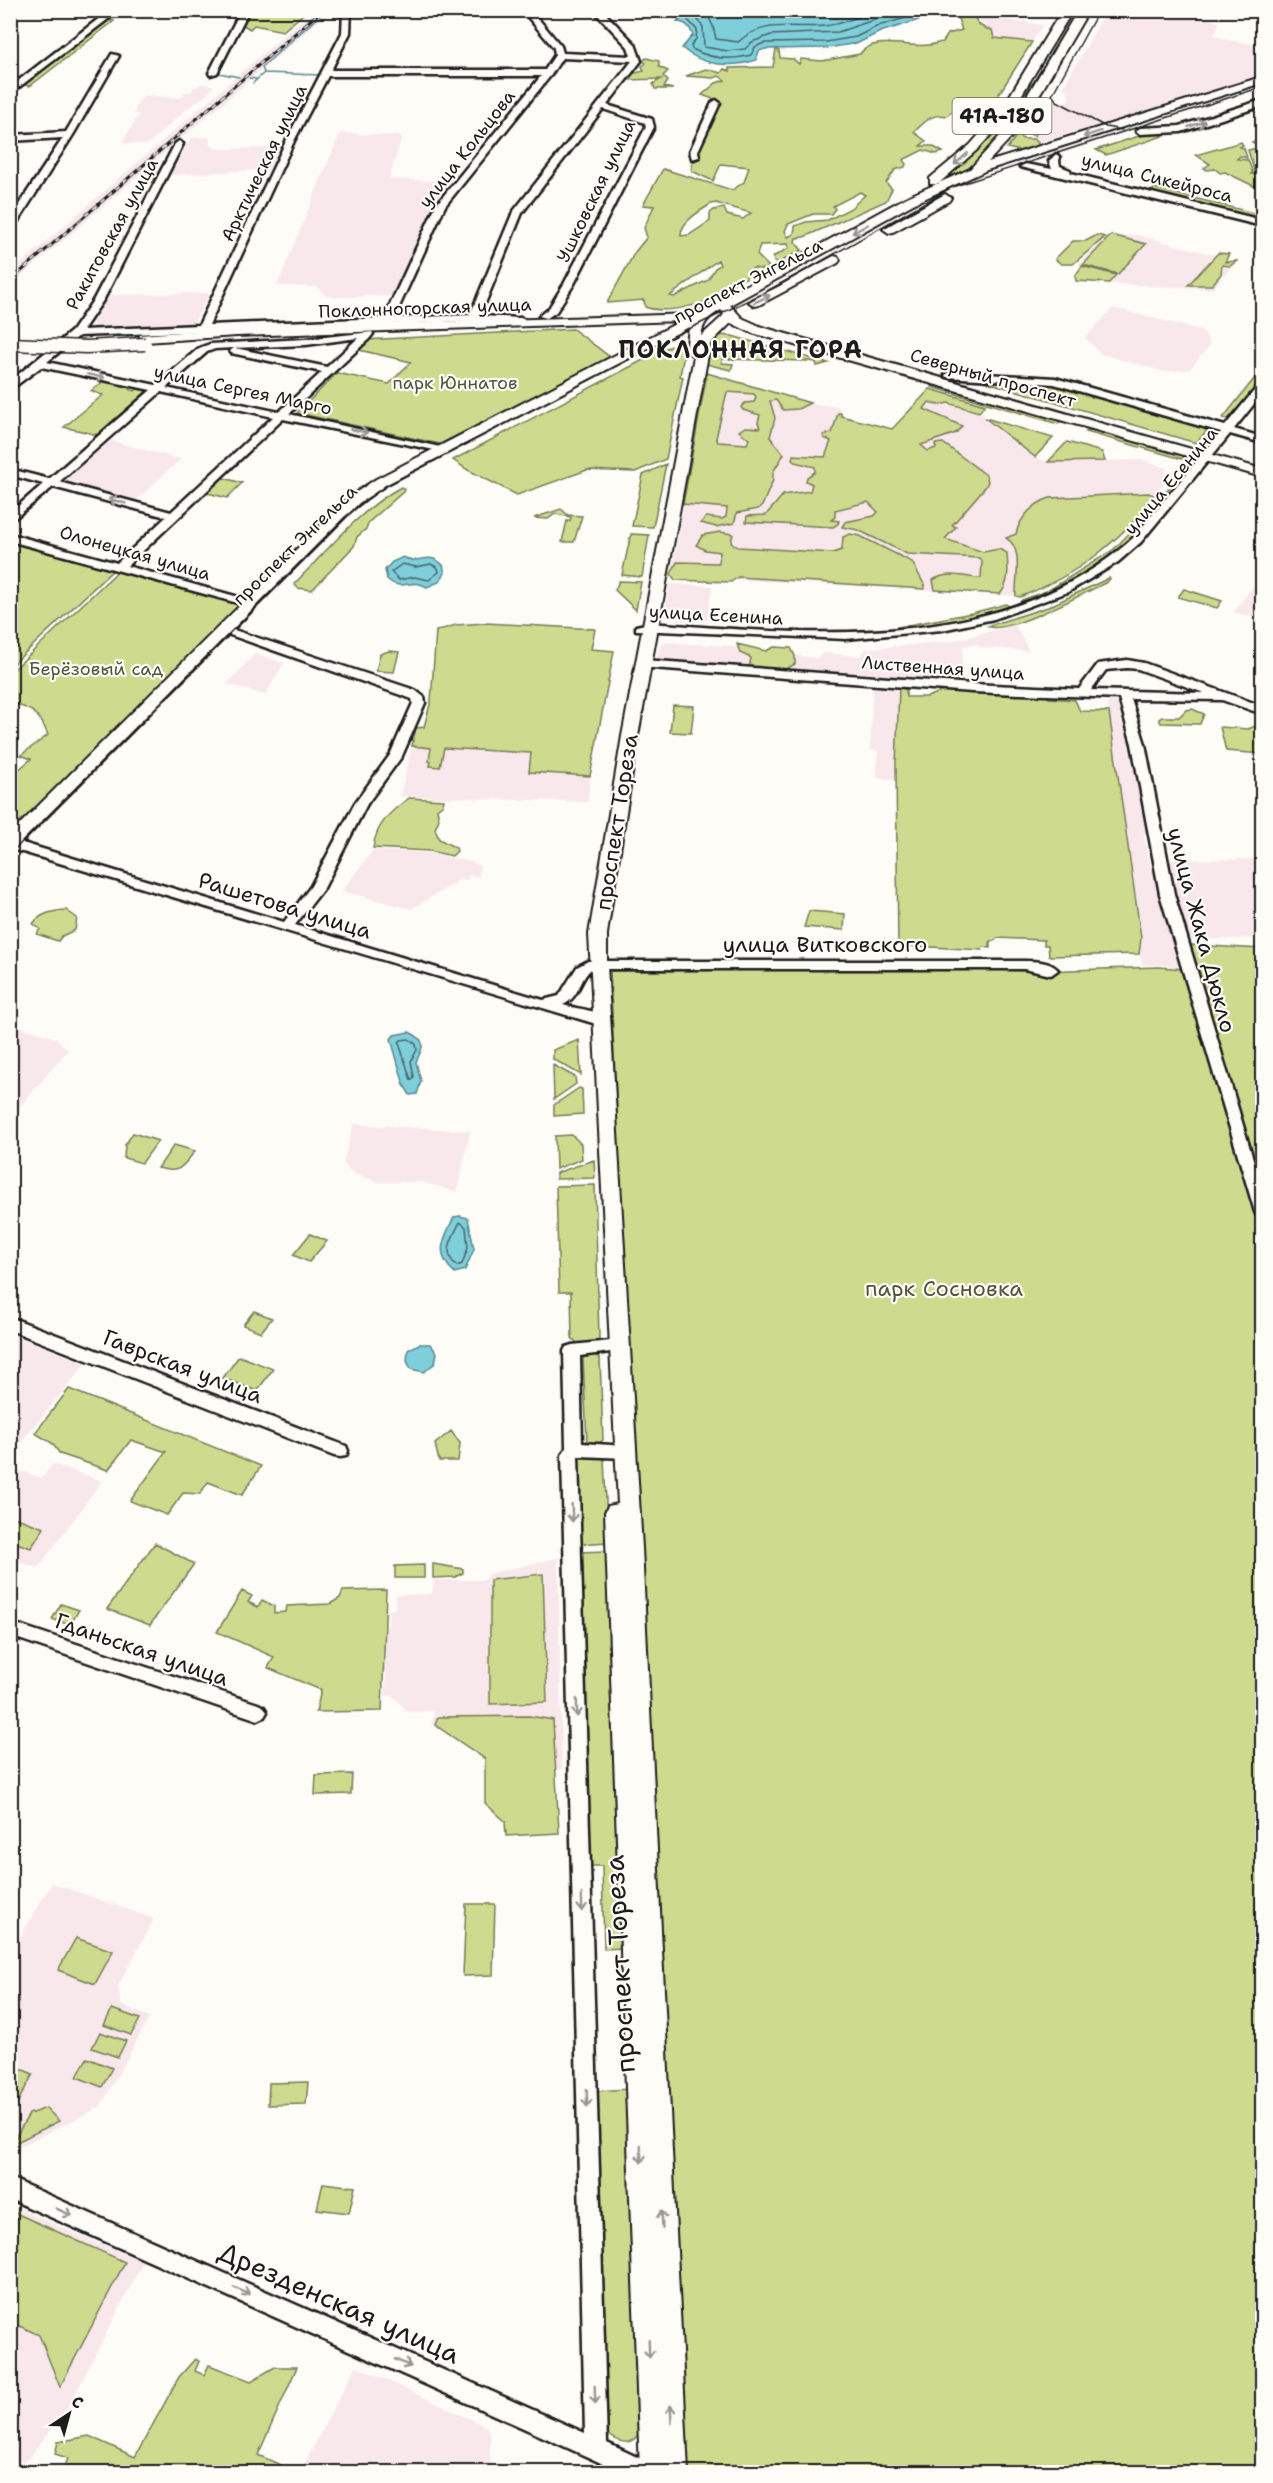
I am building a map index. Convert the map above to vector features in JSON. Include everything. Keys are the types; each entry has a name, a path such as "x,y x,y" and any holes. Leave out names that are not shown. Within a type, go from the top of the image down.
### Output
{"main road":[{"name":"41А-180","path":"911,200 982,140 1006,112 1068,10"},
{"name":"41А-180","path":"928,206 971,173 1002,144 1042,84 1084,10"},
{"path":"1026,81 1035,80 1042,84"},
{"name":"проспект Энгельса","path":"731,309 911,200 971,173 1039,157 1263,80"},
{"name":"проспект Энгельса","path":"876,236 928,206 970,187 1025,167 1039,157 1056,157 1137,125 1261,95"},
{"path":"1002,144 1012,151 1039,157"},
{"name":"проспект Энгельса","path":"14,850 364,503 463,443 705,313 731,309 845,253"},
{"name":"Северный проспект","path":"731,309 740,323 758,330 1071,414"},
{"name":"Северный проспект","path":"731,309 758,321 950,375 1093,421 1212,454 1263,464"},
{"name":"проспект Тореза","path":"593,965 643,664 646,629 694,347 704,331 727,321 731,309"},
{"name":"Поклонногорская улица","path":"145,341 237,332 543,320 684,318 705,313"},
{"name":"проспект Тореза","path":"674,2472 598,1018 590,913 703,344 704,331 697,322 705,313"},
{"name":"Поклонногорская улица","path":"145,341 367,335 664,320 672,323 675,330"},
{"path":"704,331 732,327 758,330"},
{"name":"проспект Энгельса","path":"14,850 249,603 354,500 381,482 440,450 463,443 665,344 704,331"},
{"path":"10,337 67,341 145,341"},
{"path":"10,344 86,347 145,341"},
{"path":"665,344 678,341 694,347"},
{"name":"Северный проспект","path":"1212,454 1263,473"},
{"name":"проспект Тореза","path":"620,1452 654,2472"}],"street":[{"path":"10,88 111,10"},
{"path":"10,92 116,10"},
{"path":"213,73 245,10"},
{"name":"Арктическая улица","path":"203,328 291,139 346,33 347,10"},
{"path":"526,10 554,42 559,55 637,59"},
{"path":"597,10 632,46 637,59"},
{"name":"улица Кольцова","path":"388,321 441,205 548,73 559,55"},
{"path":"10,226 69,135 115,56"},
{"path":"474,318 518,212 637,59"},
{"path":"326,73 548,73"},
{"path":"695,157 694,151 716,103"},
{"name":"Ушковская улица","path":"543,320 553,310 568,284 650,127 649,121 602,106"},
{"path":"10,138 69,135"},
{"name":"Ракитовская улица","path":"10,387 73,335 99,299 179,144"},
{"name":"улица Сикейроса","path":"1039,157 1057,172"},
{"name":"улица Сикейроса","path":"1056,157 1054,164 1061,170 1263,222"},
{"name":"улица Сикейроса","path":"1025,167 1057,172 1263,222"},
{"name":"Поклонногорская улица","path":"73,335 474,318 543,320"},
{"path":"10,519 203,350 214,346 306,342 367,335"},
{"path":"119,568 367,335"},
{"path":"214,346 329,370"},
{"name":"улица Сергея Марго","path":"39,363 440,450"},
{"path":"950,375 1055,381 1263,440"},
{"name":"улица Есенина","path":"646,629 792,636 891,635 957,625 1017,609 1067,589 1098,573 1119,557 1137,540 1212,454 1263,388"},
{"name":"улица Есенина","path":"1231,431 1263,398"},
{"path":"10,472 173,516"},
{"name":"Олонецкая улица","path":"10,537 249,603"},
{"path":"234,633 418,697 419,703 396,756 361,803 317,888 287,927"},
{"name":"Лиственная улица","path":"643,664 983,689 1082,693"},
{"path":"1082,693 1102,667 1127,664 1140,666 1263,710"},
{"path":"1082,693 1209,698 1224,696"},
{"name":"улица Жака Дюкло","path":"1124,695 1144,771 1158,857 1167,894 1263,1212"},
{"name":"Рашетова улица","path":"14,850 287,927 537,1003 598,1018"},
{"name":"Рашетова улица","path":"537,1003 556,1003 566,999 573,990 581,970 593,965"},
{"name":"улица Витковского","path":"593,965 1024,965 1051,970"},
{"name":"Гаврская улица","path":"10,1323 340,1451"},
{"path":"597,2451 572,1452 572,1351 614,1346"},
{"path":"572,1452 620,1452"},
{"name":"Гданьская улица","path":"10,1629 258,1712"},
{"name":"Дрезденская улица","path":"10,2188 644,2472"}],"shaded area":[{"path":"312,11 330,11 11,285 10,273"},
{"path":"352,11 429,11 423,20 348,17"},
{"path":"981,11 1007,11 1002,19 1043,25 1032,42 994,38 992,30 979,21"},
{"path":"1106,11 1194,11 1219,23 1214,35 1227,40 1258,45 1262,43 1262,75 1038,143 1031,138 1040,132 1051,116 1038,109 1069,100 1068,90 1063,88"},
{"path":"200,84 214,85 209,93 189,107 147,145 122,143 139,114 134,114 137,104 144,95 181,98 185,92 191,92"},
{"path":"340,133 402,136 389,179 457,182 429,214 393,296 333,297 326,296 317,287 277,286"},
{"path":"209,137 210,145 217,149 284,148 275,169 170,175 191,138"},
{"path":"1137,235 1226,258 1223,261 1234,265 1225,275 1222,274 1220,277 1222,278 1213,289 1100,283 1098,271 1077,266 1104,237"},
{"path":"210,293 192,326 90,329 106,295"},
{"path":"1113,308 1199,330 1205,334 1210,345 1190,369 1165,372 1101,354 1085,338"},
{"path":"707,373 817,405 838,406 841,416 892,429 925,396 983,414 985,418 1035,457 1048,462 1143,460 1166,468 1168,479 1154,493 1155,495 1019,597 1000,594 671,576"},
{"path":"111,441 181,459 135,501 61,481"},
{"path":"1262,574 1262,620 1234,612"},
{"path":"670,584 712,586 707,620 664,617"},
{"path":"1015,625 1029,651 978,647 978,644 963,646 961,680 655,662 662,642 726,646 816,658 825,653 860,656 866,649 952,641"},
{"path":"255,654 284,663 265,695 227,684"},
{"path":"873,687 899,688 896,780 877,778 878,751 870,750"},
{"path":"1107,701 1114,701 1121,706 1128,718 1148,833 1144,833 1147,854 1182,962 1181,968 1177,967 1177,970 1169,970 1168,965 1142,965 1139,954 1141,938"},
{"path":"412,746 531,753 529,772 590,776 588,802 400,796"},
{"path":"373,850 429,853 472,862 480,866 479,876 468,876 467,880 460,880 411,909 342,891"},
{"path":"1261,859 1262,938 1188,940 1165,860"},
{"path":"11,1024 56,1038 68,1050 11,1117"},
{"path":"354,1124 470,1131 457,1192 422,1182 379,1182 354,1174 343,1163"},
{"path":"11,1334 86,1363 18,1446 11,1448"},
{"path":"53,1464 102,1481 38,1568 11,1559 10,1470 12,1468 42,1478"},
{"path":"558,1558 562,1769 503,1773 432,1724 434,1711 408,1712 393,1696 385,1696 386,1673 373,1657 374,1646 388,1625 388,1610 395,1609 396,1595 432,1594 434,1580 485,1580 488,1574"},
{"path":"52,1883 154,1919 118,1986 121,2005 150,2017 100,2107 11,2151 11,1953"},
{"path":"10,2205 143,2262 71,2402 27,2461 11,2463"},
{"path":"356,2366 487,2427 490,2435 490,2472 300,2472"}],"green space":[{"path":"247,11 307,11 283,31 254,25 250,29 240,23"},
{"path":"973,12 979,24 992,30 994,38 1032,42 983,119 951,112 947,116 933,117 914,132 926,141 920,146 932,146 943,152 936,154 923,150 903,160 905,167 895,170 886,183 892,189 886,201 804,237 796,238 795,242 802,250 778,263 774,262 773,257 789,248 788,244 760,245 757,255 769,267 765,270 754,268 748,271 746,278 733,284 727,291 699,304 664,310 645,307 644,300 607,303 635,252 647,237 644,228 654,206 643,205 663,169 732,190 744,182 749,167 721,164 713,181 692,171 692,163 697,160 693,159 693,147 714,101 719,101 702,95 716,83 725,80 719,76 714,78 686,76 706,69 721,73 724,69 730,71 729,68 773,67 776,49 779,51 780,58 793,59 799,64 801,59 822,61 860,54 873,45 933,45 943,42 948,34 962,30 957,16","holes":["860,192 865,195 851,208 828,220 806,222 795,226 794,234 788,237 785,231 788,224 813,214 831,214 835,209 833,206","716,203 751,213 743,219 727,215 724,208 714,210 710,213 710,221 689,235 681,236 687,222 711,204","718,260 720,265 715,268 708,280 674,297 670,296"]},
{"path":"107,20 114,21 30,86 24,85"},
{"path":"646,58 659,61 659,67 668,71 663,76 668,81 664,87 673,89 655,89 653,84 661,79 626,80 631,74 644,71 642,66 646,63 643,61"},
{"path":"1031,84 1004,134 984,157 960,173 946,177 992,134"},
{"path":"1033,109 1038,109 1051,116 1034,136 1020,129"},
{"path":"1160,133 1163,136 1106,155 1096,150 1145,134"},
{"path":"1017,135 1023,135 1018,136 1023,139 1034,139 1039,147 1021,151 1007,148"},
{"path":"1262,137 1262,182 1254,170 1248,150 1257,148 1258,145 1252,142"},
{"path":"1241,142 1243,145 1240,147 1244,148 1247,158 1240,156 1237,159 1248,160 1253,173 1250,174 1254,174 1262,190 1225,172 1220,173 1215,169 1207,170 1204,168 1210,164 1196,155"},
{"path":"1154,188 1262,215 1262,219 1152,192"},
{"path":"1097,235 1105,237 1073,264 1061,264 1055,259 1073,241 1086,241"},
{"path":"1111,235 1146,244 1118,274 1083,265"},
{"path":"1218,253 1229,254 1225,262 1237,261 1230,266 1222,265 1221,274 1212,285 1188,285"},
{"path":"1082,266 1116,275 1109,283 1076,281 1075,276"},
{"path":"766,327 1067,412 1068,414 763,329"},
{"name":"парк Юннатов","path":"573,329 610,357 440,444 297,413 337,373 389,384 411,362 355,349 364,340"},
{"path":"717,335 732,336 828,363 817,366 816,362 808,361 722,359 722,363 733,364 731,370 706,364 711,341"},
{"path":"676,345 685,349 680,376 683,377 666,459 635,472 587,470 517,495 453,460 666,348"},
{"path":"1262,369 1262,381 1231,420 1223,418"},
{"path":"707,373 810,403 798,409 783,410 776,400 770,401 775,418 770,437 784,454 773,472 773,480 762,506 758,509 737,513 734,523 716,527 701,523 706,517 722,519 726,517 727,508 683,504","holes":["727,392 754,394 756,397 754,402 745,403 741,407 743,410 760,415 758,422 760,428 745,427 739,431 749,439 747,444 718,442 716,438"]},
{"path":"980,380 1054,384 1209,428 1196,443"},
{"path":"104,381 131,387 129,389 135,391 138,388 149,390 98,435 64,427 103,395 91,391"},
{"path":"933,385 1060,422 1058,424 932,387"},
{"path":"930,389 985,405 979,412 948,403 939,405 929,402 924,409 962,426 956,433 921,445 928,451 936,448 935,444 943,443 986,475 988,481 986,486 952,525 956,527 945,539 983,552 999,549 1007,553 1007,580 1000,594 935,590 933,580 945,575 981,578 982,561 979,558 907,554 858,530 842,527 845,522 874,516 878,512 868,502 835,510 835,517 831,520 839,521 833,527 746,522 747,516 766,515 783,495 810,491 812,484 806,481 807,477 815,472 815,467 795,462 792,460 793,455 825,457 831,441 823,435 832,433 838,413 841,413 841,416 892,429"},
{"path":"985,418 1053,438 1035,457"},
{"path":"1094,429 1186,455 1182,459 1086,432"},
{"path":"1067,442 1102,452 1105,461 1048,462"},
{"path":"666,464 653,527 632,526 643,475"},
{"path":"220,477 242,483 227,498 204,492"},
{"path":"1173,483 1180,485 1142,530 1116,554 1076,579 1019,604 1022,600 1049,590 1113,550 1154,508"},
{"path":"401,487 405,490 369,522 366,529 357,537 354,546 312,590 298,588 294,584 371,507"},
{"path":"1148,493 1157,496 1096,556 1041,588 1020,597 1016,596 1017,556 1012,543 1006,538 1016,534 1024,516 1033,507 1050,498"},
{"path":"561,509 568,515 582,516 574,542 562,542 567,521 570,521 571,517 555,514 548,519 534,518"},
{"path":"720,532 733,534 731,542 738,547 833,553 842,550 843,537 850,534 860,536 912,562 925,586 924,589 738,577 731,582 675,580 671,574 677,562 719,563 720,552 705,550 696,545 703,535"},
{"path":"631,534 649,535 642,577 622,575"},
{"name":"Берёзовый сад","path":"11,538 114,569 11,666"},
{"name":"Берёзовый сад","path":"119,570 242,603 24,821 21,820 14,828 11,827 10,777 31,759 21,755 48,735 42,722 34,713 25,707 11,703 11,672"},
{"path":"1109,578 1107,582 1028,619 1011,625 988,626 1048,607"},
{"path":"619,581 641,582 636,610 615,590"},
{"path":"1184,589 1222,601 1217,608 1178,597"},
{"path":"1006,604 1010,607 950,622 896,630 893,628 972,613"},
{"path":"485,623 595,629 591,649 614,651 590,776 529,772 531,753 444,748 440,767 430,766 431,748 412,746 416,728 424,727 431,701 436,631 456,625"},
{"path":"737,644 766,651 774,647 791,648 795,656 795,664 780,672 749,668 751,658 740,653"},
{"path":"389,651 399,652 394,672 376,671 380,654"},
{"path":"899,688 906,689 906,697 927,697 952,688 1043,694 1049,698 1075,700 1080,711 1109,712 1141,938 1139,954 1049,956 1048,945 1044,945 1044,940 997,938 990,941 990,948 983,947 982,950 898,945 896,765"},
{"path":"673,705 694,706 691,733 670,732"},
{"path":"1192,709 1204,714 1200,724 1161,723 1159,719 1179,717 1186,710"},
{"path":"1258,725 1262,726 1262,754 1226,751 1220,727 1248,729"},
{"path":"409,798 444,800 437,809 439,819 435,829 439,839 456,848 457,851 452,856 430,851 373,848 377,832 385,819"},
{"path":"66,910 77,918 75,930 62,936 58,941 37,934 40,929 33,924 39,917"},
{"path":"809,911 845,914 844,930 804,927"},
{"name":"парк Сосновка","path":"1191,945 1262,949 1262,2472 683,2472 610,971 948,969 1043,971 1159,967 1195,970 1190,952"},
{"path":"579,1040 581,1075 553,1059 553,1050"},
{"path":"553,1065 575,1077 576,1084 554,1099"},
{"path":"579,1088 582,1089 583,1114 554,1116 554,1105"},
{"path":"133,1133 158,1141 142,1163 124,1158 125,1145"},
{"path":"572,1135 581,1144 582,1159 556,1169 555,1136"},
{"path":"174,1145 195,1151 187,1162 176,1170 158,1168"},
{"path":"594,1160 595,1178 556,1179 556,1173"},
{"path":"595,1185 599,1339 593,1344 578,1344 572,1338 571,1292 559,1292 556,1186"},
{"path":"310,1234 327,1241 309,1262 293,1255"},
{"path":"254,1311 272,1318 261,1332 243,1325"},
{"path":"591,1353 600,1358 603,1440 596,1445 587,1441 583,1358"},
{"path":"239,1356 273,1369 257,1391 223,1378"},
{"path":"69,1389 261,1466 242,1495 208,1482 200,1494 183,1493 167,1515 130,1501 166,1452 131,1440 108,1470 60,1454 52,1443 35,1433"},
{"path":"451,1431 460,1443 458,1461 439,1461 435,1444"},
{"path":"583,1454 597,1455 604,1459 608,1542 578,1544 578,1458"},
{"path":"11,1516 44,1528 31,1548 11,1541"},
{"path":"155,1543 194,1564 150,1625 107,1609"},
{"path":"608,1551 623,1948 604,1949 602,1866 588,1866 578,1552"},
{"path":"433,1564 463,1569 463,1573 455,1577 433,1578"},
{"path":"424,1565 424,1578 395,1578 395,1566"},
{"path":"543,1574 547,1702 490,1704 490,1580"},
{"path":"386,1590 382,1711 316,1712 321,1690 268,1668 274,1657 217,1632 242,1591 252,1596 248,1602 258,1607 262,1600 274,1606 274,1613 286,1612 287,1606 330,1604 340,1598 343,1591"},
{"path":"61,1604 79,1610 70,1625 52,1619"},
{"path":"529,1716 553,1720 559,1833 506,1836 505,1821 485,1803 485,1759 435,1725 438,1717"},
{"path":"352,1774 351,1794 315,1795 316,1775"},
{"path":"466,1904 495,1904 493,1975 463,1976"},
{"path":"76,1938 113,1951 95,1984 58,1970"},
{"path":"112,2009 140,2019 131,2035 104,2025"},
{"path":"100,2032 126,2041 118,2057 92,2048"},
{"path":"87,2058 112,2068 102,2087 77,2077"},
{"path":"11,2065 33,2074 15,2107 11,2105"},
{"path":"308,2082 306,2104 268,2105 269,2083"},
{"path":"629,2089 640,2431 633,2440 625,2442 606,2433 596,2091"},
{"path":"46,2108 59,2121 11,2145 29,2114"},
{"path":"323,2183 355,2187 349,2213 317,2209"},
{"path":"11,2211 125,2262 60,2387 39,2335 11,2322"},
{"path":"195,2359 199,2361 195,2371 204,2375 209,2365 251,2381 275,2367 297,2367 258,2455 281,2465 277,2472 63,2472 68,2458 55,2454 58,2442 89,2436 135,2457 179,2377"}],"water":[{"path":"670,11 963,11 922,19 880,32 858,43 827,48 765,49 759,51 756,60 737,64 717,64 698,59 682,48 693,35 687,25 676,22 680,20 679,18 671,17 675,15"},
{"path":"403,557 414,560 433,559 443,565 445,573 439,582 427,587 421,584 397,585 387,579 385,570 392,562"},
{"path":"409,1032 422,1042 416,1062 421,1081 417,1094 410,1095 404,1085 391,1039 394,1035"},
{"path":"454,1217 468,1218 474,1249 465,1270 455,1273 444,1260 442,1246"},
{"path":"419,1344 430,1344 437,1353 435,1363 424,1372 411,1369 407,1361 408,1350"}],"waterway":[{"path":"239,77 219,73 250,10"},
{"path":"264,73 262,67 326,10"},
{"path":"253,83 264,73"},
{"path":"264,73 322,75"},
{"path":"249,78 256,79"}],"tram line":[{"path":"1099,10 1052,95 1057,101 1106,127 1122,130"},
{"path":"10,854 345,517 385,486 674,336 778,286 952,187 1262,87"}],"railway":[{"path":"10,281 322,10"}],"district":[{"name":"ПОКЛОННАЯ ГОРА","path":"741,350"}]}
